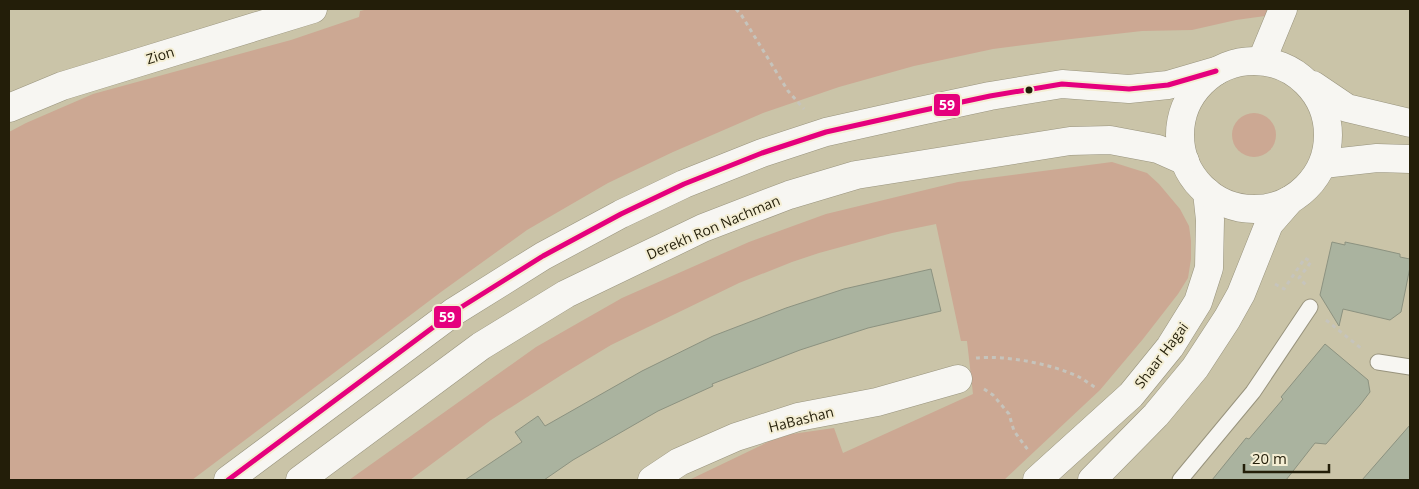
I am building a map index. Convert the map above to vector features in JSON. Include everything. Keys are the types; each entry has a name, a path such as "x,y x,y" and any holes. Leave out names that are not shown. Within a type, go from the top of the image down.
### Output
{"main road":[{"name":"Zion","path":"9,108 62,86 313,9"},
{"path":"1262,60 1284,9"},
{"path":"228,480 455,311 542,256 620,214 684,184 762,153 826,132 990,96 1062,84 1129,88 1168,85 1216,71 1237,62 1262,60 1283,66 1347,108 1410,123"},
{"path":"1216,71 1198,86 1187,103 1181,122 1180,142 1185,161 1194,178 1207,192 1222,201 1239,207 1257,209 1274,206 1290,200"},
{"path":"1092,480 1156,415 1195,368 1241,294 1269,224 1290,200 1304,190 1315,178 1323,164 1329,136 1328,122 1318,95 1302,78"},
{"name":"Derekh Ron Nachman","path":"300,480 481,346 566,294 703,228 789,195 856,175 1070,141 1110,140 1158,149 1185,161"},
{"path":"1323,164 1377,158 1410,159"},
{"name":"Shaar Hagai","path":"1037,480 1131,395 1170,347 1198,302 1209,268 1210,220 1207,192"},
{"name":"HaBashan","path":"652,480 679,462 736,436 798,417 877,402 966,368"}],"lane":[{"path":"1180,480 1253,392 1310,307"},
{"path":"1378,362 1410,367"}],"path":[{"path":"736,9 788,91 806,111"},
{"path":"1278,285 1284,289 1305,258 1311,262 1299,278 1307,286"},
{"path":"1310,307 1378,362"},
{"path":"1030,452 1014,431 1009,414 993,395 977,385 966,368 984,357 1015,360 1053,368 1080,378 1100,390"}],"shaded area":[{"path":"368,9 1269,9 1265,16 1236,20 1192,30 1142,31 993,49 914,66 839,87 763,113 608,183 527,230 441,292 192,480 9,480 9,132 93,94 291,40 359,17 360,11"},
{"path":"1258,113 1270,119 1275,126 1275,144 1270,151 1263,156 1250,157 1242,154 1235,147 1232,131 1235,123 1242,116"},
{"path":"1112,162 1147,173 1180,209 1189,226 1191,241 1188,278 1143,339 1100,390 1004,480 689,480 770,441 792,434 834,428 843,453 973,394 967,341 961,341 936,224 892,233 819,253 739,283 611,345 491,420 410,480 349,480 536,347 622,298 749,242 826,214 958,182"}],"building":[{"path":"1332,242 1345,245 1345,242 1369,247 1400,254 1400,257 1410,259 1401,312 1390,320 1343,309 1339,326 1320,295"},
{"path":"931,269 941,311 868,328 800,350 712,384 713,386 658,411 573,460 544,480 465,480 522,442 515,432 538,416 545,426 642,371 713,336 786,308 844,289"},
{"path":"1325,344 1368,380 1370,392 1360,405 1326,444 1315,443 1286,480 1212,480 1246,438 1249,439 1283,399 1281,397"},
{"path":"1410,425 1410,480 1362,480"}],"transit line":[{"name":"59","path":"228,480 455,311 543,256 621,214 684,184 762,153 826,132 990,96 1062,84 1129,89 1168,85 1216,71"}]}
